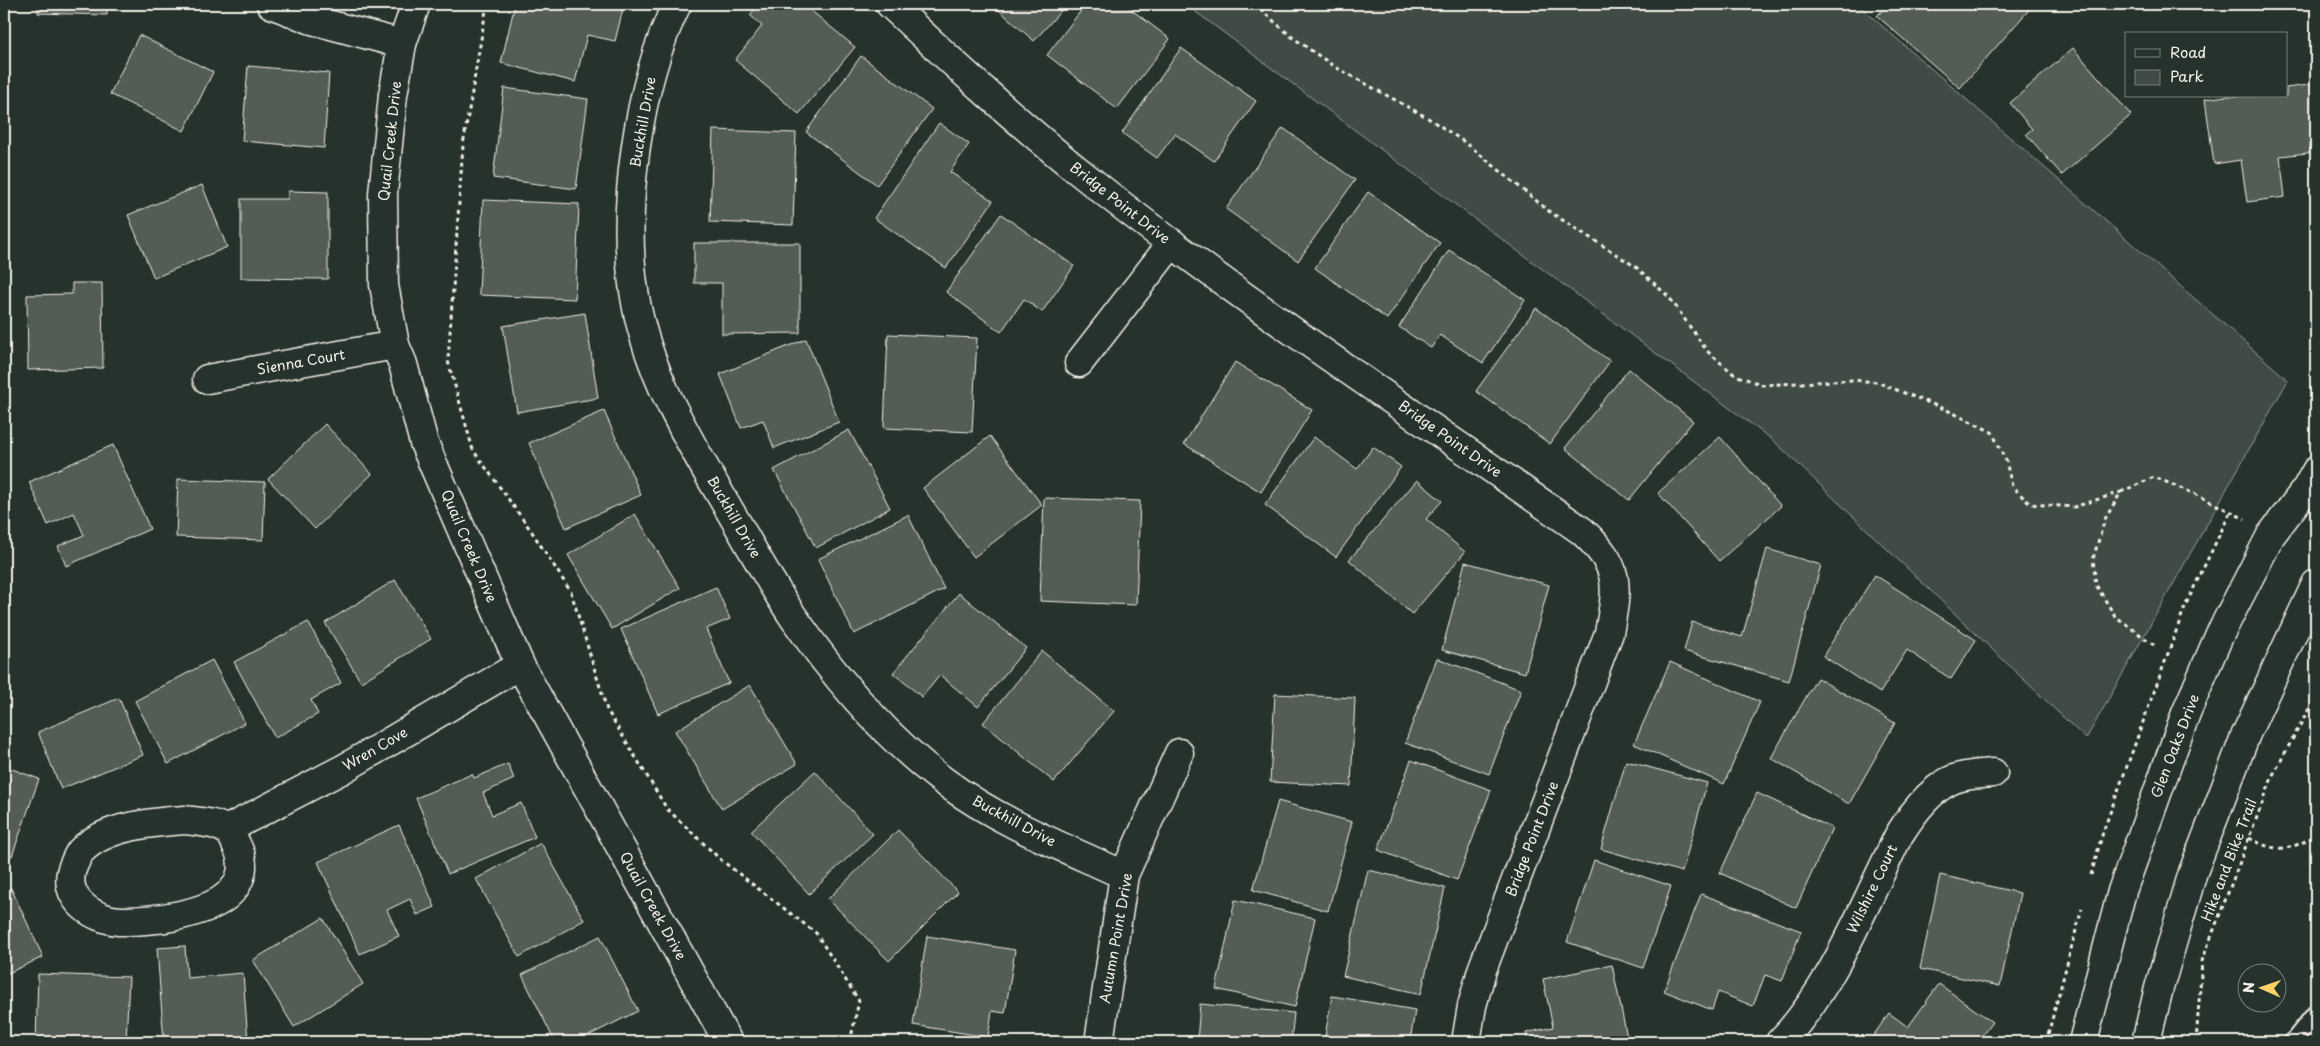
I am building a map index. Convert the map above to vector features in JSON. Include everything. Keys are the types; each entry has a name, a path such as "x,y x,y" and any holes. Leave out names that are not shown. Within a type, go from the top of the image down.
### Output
{"street":[{"path":"271,4 312,20 402,44"},
{"name":"Quail Creek Drive","path":"416,4 402,44 382,194 384,285 395,345 424,443 520,665 728,1042"},
{"name":"Buckhill Drive","path":"677,4 653,69 640,128 631,195 630,254 635,298 645,338 669,402 793,616 833,672 873,717 945,782 980,805 1026,830 1124,875"},
{"name":"Bridge Point Drive","path":"890,4 993,100 1087,178 1240,293 1582,531 1600,547 1612,567 1616,595 1609,633 1482,970 1472,1006 1466,1042"},
{"path":"1079,363 1172,243"},
{"name":"Sienna Court","path":"207,378 395,345"},
{"name":"Glen Oaks Drive","path":"2083,1042 2122,891 2186,713 2219,636 2271,535 2313,485"},
{"path":"2146,1042 2159,988 2193,872 2246,734 2316,584"},
{"name":"Wren Cove","path":"228,830 343,768 520,665"},
{"name":"Autumn Point Drive","path":"1099,1042 1124,875 1178,753"},
{"name":"Wilshire Court","path":"1780,1042 1812,1004 1909,818 1932,794 1953,779 1971,774 1993,773"},
{"path":"185,820 215,824 228,830 237,845 243,862 242,877 231,890 214,904 188,913 159,919 123,921 101,917 79,905 70,884 72,869 81,851 98,838 145,823 185,820"}],"lane":[{"path":"2292,1042 2316,1012"}],"path":[{"path":"487,4 463,145 448,361 473,450 532,532 571,592 607,710 666,809 721,860 816,933 859,1001 850,1042"},
{"path":"1254,4 1292,38 1328,62 1428,118 1466,143 1550,212 1636,267 1669,297 1707,351 1735,375 1763,385 1852,380 1877,382 1949,411 1992,432 2006,461 2012,486 2030,504 2074,507 2121,492 2154,477 2231,511 2271,535"},
{"path":"2121,492 2105,519 2092,559 2096,585 2115,616 2154,645"},
{"name":"Hike and Bike Trail","path":"2196,1042 2202,961 2274,775 2316,696"},
{"path":"2249,838 2268,848 2288,849 2316,835"}],"green space":[{"path":"1185,4 1857,4 2288,380 2086,739 1774,441"}],"building":[{"path":"38,4 107,4 107,15 38,13"},
{"path":"515,4 601,4 623,9 615,41 587,35 575,82 501,63"},
{"path":"759,4 803,4 855,47 799,114 735,60 762,26 750,15"},
{"path":"992,4 1067,4 1034,41"},
{"path":"1086,4 1124,4 1170,39 1117,109 1047,55"},
{"path":"1888,4 2034,4 1960,88 1877,16"},
{"path":"139,35 213,72 184,131 110,94"},
{"path":"1181,48 1256,101 1214,161 1175,134 1157,158 1122,133"},
{"path":"2073,48 2131,115 2062,175 2026,134 2032,129 2010,103"},
{"path":"861,56 932,109 877,185 806,132"},
{"path":"248,66 329,73 324,148 242,141"},
{"path":"2316,84 2316,152 2280,156 2285,197 2247,202 2241,160 2214,164 2205,99 2288,98 2288,88"},
{"path":"504,88 588,99 576,189 493,178"},
{"path":"939,123 969,144 950,172 993,201 946,268 874,218"},
{"path":"1283,128 1355,180 1298,261 1226,209"},
{"path":"713,130 796,133 793,225 710,222"},
{"path":"202,185 227,247 154,278 128,215"},
{"path":"288,191 328,192 328,279 241,278 241,199 288,199"},
{"path":"1368,192 1440,243 1387,319 1315,268"},
{"path":"483,200 579,204 575,299 479,295"},
{"path":"1001,214 1074,266 1042,312 1024,299 1001,332 946,292"},
{"path":"694,243 800,243 800,333 722,334 722,283 694,283"},
{"path":"1449,250 1525,300 1483,363 1440,335 1431,348 1399,327"},
{"path":"72,283 102,283 103,368 28,370 27,295 72,294"},
{"path":"1536,308 1610,361 1550,444 1476,391"},
{"path":"585,313 598,398 517,412 503,326"},
{"path":"888,334 977,338 972,432 884,428"},
{"path":"806,339 839,422 774,448 763,420 741,428 720,374"},
{"path":"1235,362 1312,410 1261,492 1184,444"},
{"path":"1629,369 1693,421 1629,500 1565,448"},
{"path":"604,411 641,495 566,528 529,443"},
{"path":"325,424 372,474 315,529 268,479"},
{"path":"849,430 890,508 816,548 774,470"},
{"path":"990,436 1042,505 974,557 923,488"},
{"path":"1314,437 1357,469 1373,447 1401,467 1336,557 1265,505"},
{"path":"1720,437 1781,506 1719,561 1658,493"},
{"path":"113,445 150,529 66,566 58,546 84,535 74,513 48,525 29,482"},
{"path":"178,479 265,482 263,540 176,537"},
{"path":"1417,480 1442,501 1426,519 1465,552 1412,614 1349,560"},
{"path":"1044,498 1140,501 1136,605 1040,601"},
{"path":"635,514 680,588 612,629 568,555"},
{"path":"908,515 944,589 854,634 818,559"},
{"path":"1767,549 1821,565 1789,681 1684,651 1692,622 1742,637"},
{"path":"1465,562 1549,585 1525,673 1442,650"},
{"path":"1875,575 1976,640 1951,679 1907,650 1880,693 1823,656"},
{"path":"395,580 431,639 361,682 325,623"},
{"path":"716,587 730,619 706,629 729,683 658,714 621,629"},
{"path":"959,593 1026,648 978,707 940,675 922,697 893,673"},
{"path":"308,622 341,683 311,700 318,714 275,738 234,662"},
{"path":"1042,651 1114,711 1054,782 983,723"},
{"path":"1437,658 1521,690 1489,774 1405,743"},
{"path":"212,660 245,723 168,764 135,701"},
{"path":"1670,662 1760,702 1724,784 1634,744"},
{"path":"1817,678 1895,723 1849,804 1771,758"},
{"path":"750,685 797,764 722,809 675,731"},
{"path":"1275,694 1355,698 1351,786 1270,782"},
{"path":"119,698 143,755 61,789 38,732"},
{"path":"1411,760 1491,790 1457,880 1378,850"},
{"path":"1626,761 1707,783 1682,872 1601,849"},
{"path":"508,764 514,779 483,793 492,815 521,803 535,837 448,874 416,798 472,774 474,778"},
{"path":"4,766 39,779 12,856 4,853"},
{"path":"815,771 873,834 809,894 751,831"},
{"path":"1757,793 1832,828 1796,908 1720,873"},
{"path":"1278,801 1352,822 1328,911 1253,890"},
{"path":"399,825 435,907 417,915 410,899 387,910 399,936 360,954 318,862"},
{"path":"898,830 958,892 889,961 828,899"},
{"path":"541,843 584,920 519,957 476,879"},
{"path":"1594,860 1671,886 1643,968 1567,942"},
{"path":"1368,870 1445,888 1421,994 1343,976"},
{"path":"1940,875 2020,893 2000,986 1920,969"},
{"path":"11,888 43,957 4,975 4,891"},
{"path":"1701,894 1801,931 1782,981 1765,975 1753,1006 1718,992 1712,1010 1664,991"},
{"path":"1235,900 1315,918 1295,1007 1216,989"},
{"path":"323,918 363,984 294,1027 253,960"},
{"path":"600,936 638,1011 576,1042 555,1042 522,975"},
{"path":"927,936 1015,950 1005,1013 992,1011 988,1037 913,1025"},
{"path":"185,946 187,978 243,973 248,1042 164,1042 157,948"},
{"path":"1612,965 1628,1042 1528,1042 1526,1033 1553,1027 1543,979"},
{"path":"38,974 129,977 126,1042 36,1042"},
{"path":"1939,984 1992,1022 1977,1042 1869,1042 1889,1013 1908,1027"},
{"path":"1332,996 1415,1010 1410,1042 1324,1042"},
{"path":"1200,1004 1294,1013 1291,1042 1197,1042"}]}
